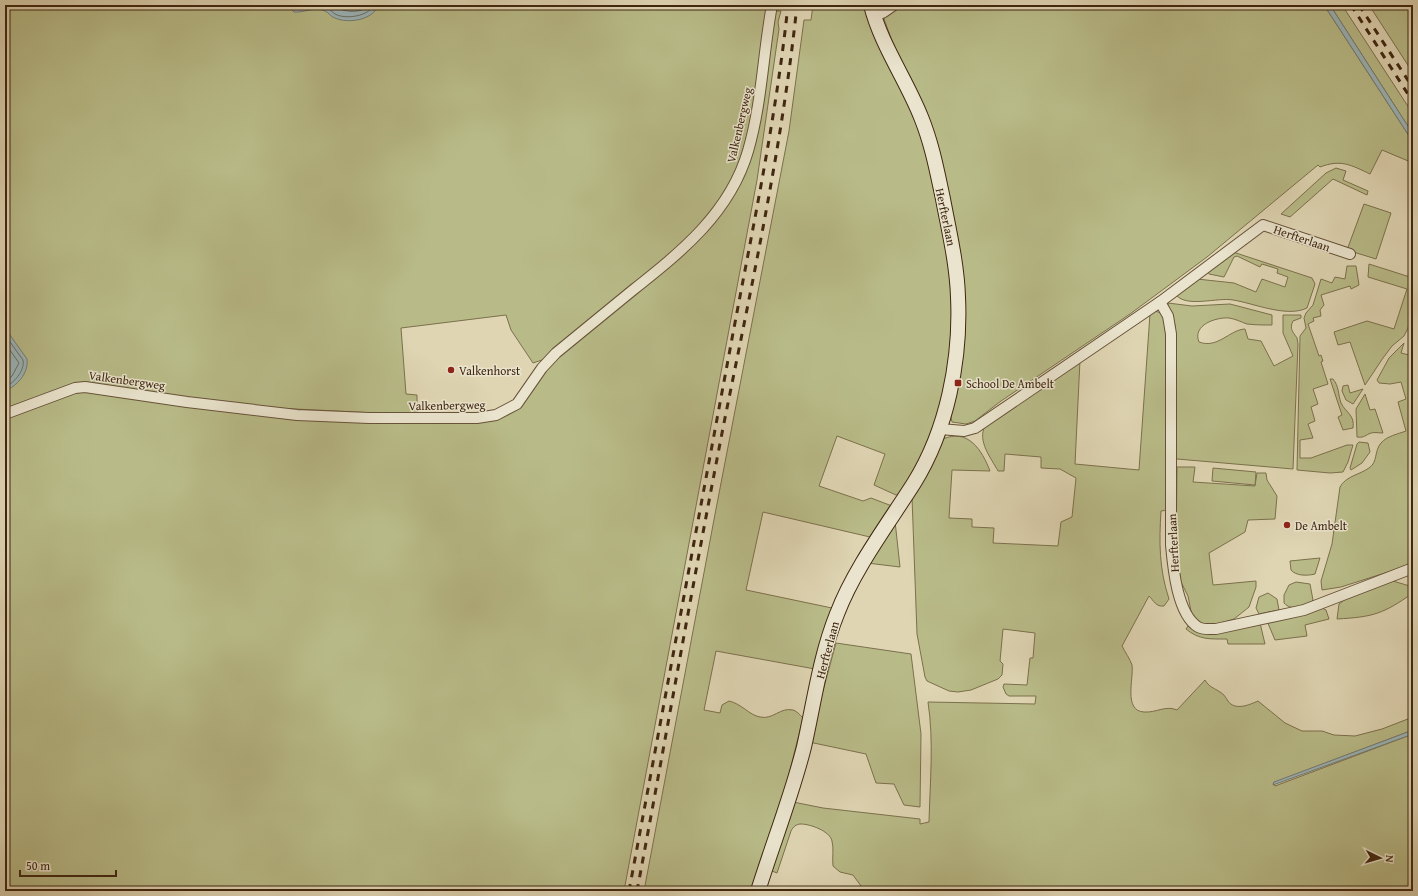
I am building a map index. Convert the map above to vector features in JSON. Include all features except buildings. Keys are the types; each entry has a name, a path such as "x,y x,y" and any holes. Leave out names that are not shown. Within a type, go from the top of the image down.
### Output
{"street":[{"name":"Valkenbergweg","path":"5,414 75,388 85,387 258,412 317,416 456,418 490,417 503,413 517,404 542,368 556,353 686,245 714,216 730,194 737,181 748,151 756,117 772,5"},
{"name":"Herfterlaan","path":"872,10 884,12 894,5"},
{"name":"Herfterlaan","path":"758,891 803,750 827,646 837,614 853,582 915,482 940,429 951,383 958,333 958,296 953,247 931,144 909,90 890,54 872,10"},
{"name":"Herfterlaan","path":"940,429 964,431 974,428 1160,302 1263,225 1350,254"},
{"name":"Herfterlaan","path":"1160,302 1168,316 1171,334 1171,545 1173,570 1184,610 1193,623 1206,630 1216,629 1304,610 1413,568"}],"green space":[{"path":"5,5 766,5 765,30 752,116 737,173 716,207 678,248 542,360 533,363 511,330 506,315 401,328 406,394 417,395 417,415 255,407 101,386 5,411"},
{"path":"813,5 865,5 908,99 932,164 952,288 952,345 941,404 924,453 901,494 896,495 874,485 885,454 837,436 819,486 863,501 871,498 892,506 870,537 763,512 746,590 832,608 815,669 716,651 704,710 720,713 722,705 729,701 738,704 752,714 760,717 769,717 784,710 798,713 803,718 787,782 751,891 644,891 789,131 804,20 811,20"},
{"path":"899,5 1324,5 1413,142 1413,163 1382,150 1370,174 1346,164 1334,163 1320,167 1318,165 1207,257 1130,314 1001,401 975,421 966,424 952,422 950,413 965,329 964,282 902,68 884,19"},
{"path":"1330,5 1342,5 1413,114 1413,134"},
{"path":"1369,5 1413,5 1413,73"},
{"path":"774,11 781,11 778,22 779,29 757,180 624,891 5,891 5,417 83,390 257,414 503,415 552,362 635,293 738,186"},
{"path":"1336,168 1346,171 1343,180 1368,191 1367,195 1333,179 1290,217 1281,214 1326,173"},
{"path":"1364,204 1391,213 1376,259 1347,250"},
{"path":"1233,252 1312,278 1315,284 1307,308 1299,311 1280,311 1227,299 1195,302 1187,301 1176,295 1197,279 1234,283 1256,292 1262,279 1285,287 1288,277 1277,273 1278,269 1262,264 1260,267 1237,256 1234,257 1224,277 1209,274 1208,271"},
{"path":"1369,264 1413,278 1413,311 1404,336 1392,346 1365,385 1350,342 1338,345 1334,332 1367,321 1394,329 1407,289 1368,277"},
{"path":"1347,266 1356,266 1359,285 1351,289 1350,286 1321,295 1324,305 1320,310 1321,316 1313,318 1314,321 1308,324 1319,356 1321,355 1323,361 1321,362 1328,384 1313,389 1318,404 1311,407 1315,421 1308,424 1313,438 1300,440 1300,458 1311,458 1347,445 1353,445 1348,462 1343,472 1330,473 1297,470 1300,336 1306,328 1304,318 1306,313 1313,305 1321,279 1332,283 1335,277 1345,279"},
{"path":"1168,303 1192,306 1230,304 1272,315 1272,325 1247,324 1229,318 1218,319 1206,323 1199,331 1198,336 1199,342 1212,343 1234,332 1245,329 1248,339 1261,341 1274,366 1293,356 1283,333 1283,315 1301,315 1301,318 1293,321 1291,326 1297,338 1298,344 1293,469 1177,459 1175,325 1168,308"},
{"path":"1155,311 1161,313 1167,323 1168,510 1161,511 1160,545 1163,577 1169,599 1164,606 1159,606 1149,596 1122,646 1132,665 1131,693 1134,706 1138,710 1144,712 1169,708 1177,710 1205,680 1210,686 1223,694 1234,706 1242,706 1258,701 1285,723 1302,731 1322,731 1334,735 1355,736 1382,729 1413,717 1413,730 1273,783 1275,786 1413,734 1413,891 862,891 861,886 853,875 840,872 833,866 833,844 828,834 809,825 801,824 795,826 791,831 777,873 772,871 793,802 823,808 920,819 920,824 929,822 931,732 928,702 1035,704 1036,696 1009,696 1006,694 1003,687 1004,684 1027,685 1030,658 1033,658 1035,633 1003,629 1000,661 1003,664 1002,675 998,679 971,690 958,692 949,691 927,681 917,634 912,497 943,439 952,436 960,436 973,443 983,456 990,471 952,470 949,518 972,519 972,527 994,528 993,543 1058,546 1061,522 1072,517 1076,478 1060,469 1041,468 1041,457 1005,454 1004,471 998,471 984,443 983,432 985,426 1080,360 1075,464 1139,470 1150,314"},
{"path":"1404,343 1401,353 1413,356 1413,564 1341,587 1322,590 1321,581 1332,544 1340,487 1346,480 1372,466 1377,449 1383,441 1406,431 1398,402 1406,399 1401,382 1390,384 1379,383 1377,380 1389,358"},
{"path":"1330,379 1333,379 1336,384 1341,403 1353,420 1353,428 1343,430 1338,417 1342,415"},
{"path":"1348,385 1350,393 1363,389 1353,404 1346,400 1342,391 1343,386"},
{"path":"1365,394 1370,410 1375,409 1383,433 1372,433 1363,437 1357,437 1356,409"},
{"path":"1359,442 1368,443 1370,452 1362,463 1351,470 1350,468 1357,444"},
{"path":"1177,467 1195,467 1193,482 1255,486 1257,473 1266,473 1267,480 1277,496 1275,519 1248,520 1245,532 1209,553 1213,585 1256,581 1256,587 1249,607 1234,619 1214,625 1201,624 1192,616 1188,596 1180,580 1176,555"},
{"path":"1213,468 1256,472 1255,485 1212,481"},
{"path":"895,521 900,567 867,563"},
{"path":"1320,558 1315,574 1302,575 1291,570 1290,561"},
{"path":"1393,581 1413,587 1413,593 1394,606 1377,613 1360,617 1337,619 1339,604 1348,597"},
{"path":"1296,582 1310,584 1313,600 1307,605 1299,608 1291,607 1284,603 1284,595 1289,585"},
{"path":"1268,593 1277,599 1279,610 1259,614 1256,608 1259,597"},
{"path":"1322,608 1326,610 1329,619 1305,625 1307,636 1275,640 1267,621"},
{"path":"1260,623 1265,644 1228,644 1227,639 1210,639 1200,637 1186,629 1188,626 1198,632"},
{"path":"836,643 911,654 921,734 920,807 904,805 894,784 876,783 866,754 809,742"}],"water":[{"path":"287,5 378,5 376,10 366,17 347,21 340,20 317,9 294,12"},
{"path":"1324,5 1330,5 1413,134 1413,142"},
{"path":"5,328 27,359 27,364 24,374 18,382 5,391"},
{"path":"1413,730 1413,734 1273,785 1274,782"}],"railway":[{"path":"629,891 763,175 777,90 788,5"},
{"path":"637,891 723,428 765,218 783,112 797,5"},
{"path":"1351,5 1413,102"},
{"path":"1359,5 1413,88"}],"place":[{"name":"Valkenhorst","path":"451,370"},
{"name":"School De Ambelt","path":"958,383"},
{"name":"De Ambelt","path":"1287,525"}]}
